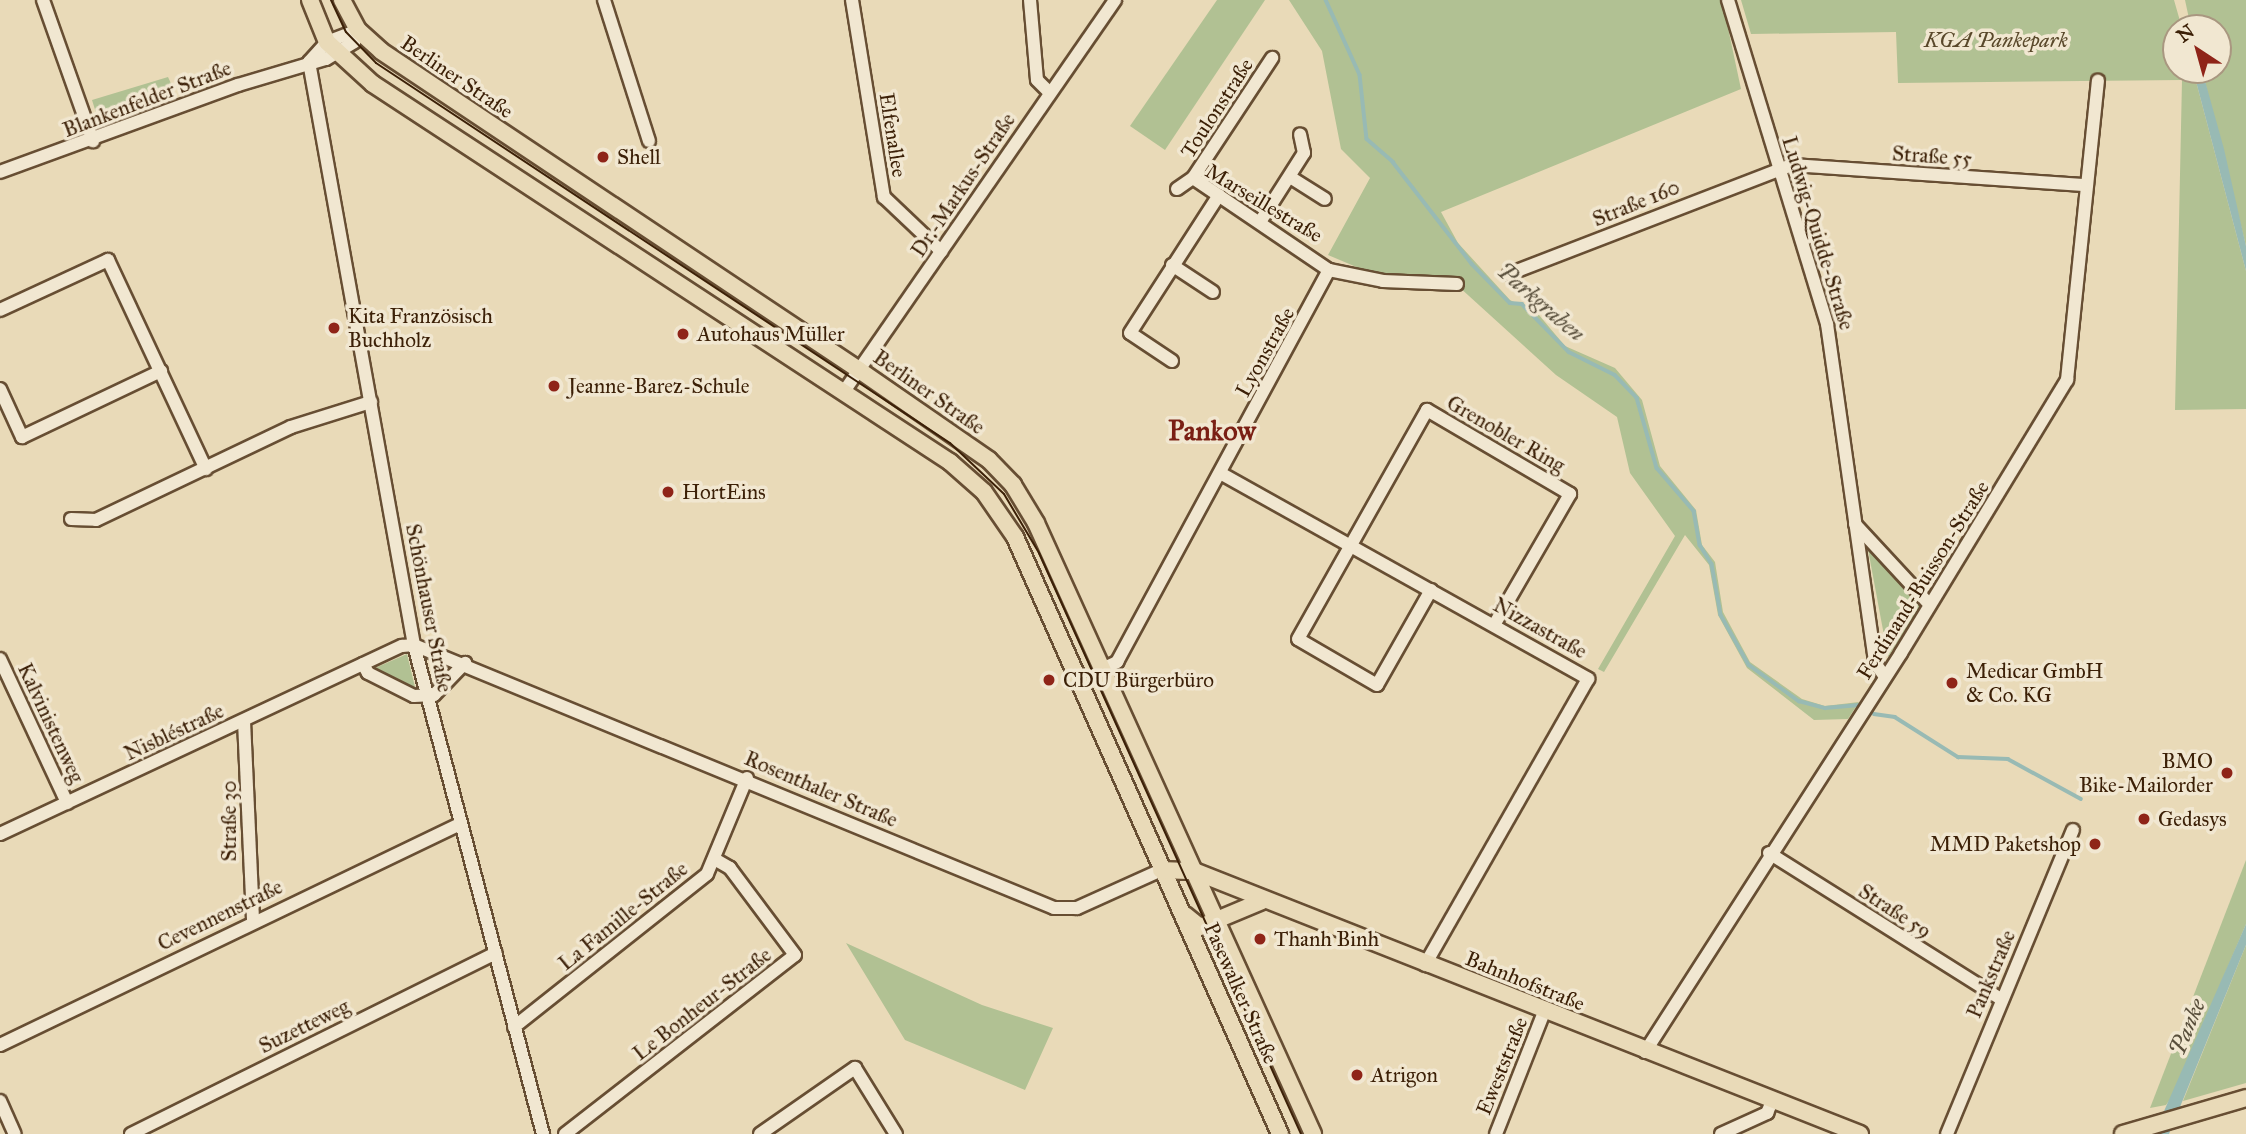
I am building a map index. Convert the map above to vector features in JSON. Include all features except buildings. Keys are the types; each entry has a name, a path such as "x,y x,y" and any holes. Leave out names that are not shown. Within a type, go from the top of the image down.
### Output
{"main road":[{"path":"310,0 332,48 373,84 962,471 1006,520 1161,870 1194,871"},
{"path":"342,0 358,30"},
{"name":"Berliner Straße","path":"358,30 531,155 859,370 989,460 1017,490 1194,871"},
{"name":"Pasewalker Straße","path":"1161,870 1280,1134"},
{"name":"Pasewalker Straße","path":"1194,871 1313,1134"},
{"name":"Bahnhofstraße","path":"1194,871 1262,901 1860,1134"},
{"path":"1181,910 1196,926 1217,921 1262,901"},
{"path":"1263,1094 1290,1083"},
{"path":"2123,1134 2246,1098"}],"street":[{"path":"43,0 93,141"},
{"path":"604,0 649,141"},
{"name":"Elfenallee","path":"852,0 884,197 941,251"},
{"path":"1030,0 1037,80 1049,92"},
{"name":"Dr.-Markus-Straße","path":"844,393 1049,92 1115,0"},
{"name":"Ludwig-Quidde-Straße","path":"1728,0 1828,324 1875,663 1885,677"},
{"path":"309,62 358,30"},
{"name":"Toulonstraße","path":"1193,178 1272,58"},
{"name":"Blankenfelder Straße","path":"0,172 309,62"},
{"name":"Schönhauser Straße","path":"309,62 414,645 458,825 543,1134"},
{"name":"Ferdinand-Buisson-Straße","path":"1645,1052 1769,853 1885,677 2067,380 2084,185 2098,81"},
{"path":"1260,222 1304,153 1300,134"},
{"name":"Straße 55","path":"1778,167 2084,185"},
{"name":"Straße 160","path":"1509,274 1778,167"},
{"path":"1290,177 1325,199"},
{"name":"Marseillestraße","path":"1177,189 1193,178 1329,270"},
{"path":"1172,361 1130,333 1219,195"},
{"path":"0,310 108,260 206,469"},
{"path":"1172,265 1213,292"},
{"path":"1329,270 1383,281 1457,284"},
{"name":"Lyonstraße","path":"1102,669 1117,662 1329,270"},
{"path":"0,389 22,437 161,371"},
{"path":"71,519 96,520 291,427 371,402"},
{"name":"Grenobler Ring","path":"1350,547 1427,410 1570,494 1494,625"},
{"name":"Nizzastraße","path":"1220,473 1350,547 1579,670 1587,683 1425,965"},
{"path":"1856,524 1930,605"},
{"path":"1350,547 1297,639 1377,685 1431,590"},
{"name":"Rosenthaler Straße","path":"414,645 465,663 747,778 1054,908 1077,908 1161,870"},
{"name":"Nisbléstraße","path":"0,834 363,664 414,645"},
{"name":"Kalvinistenweg","path":"0,659 67,803"},
{"path":"363,664 379,679 414,696 426,696 434,695 465,663"},
{"name":"Straße 30","path":"244,721 253,920"},
{"name":"La Famille-Straße","path":"514,1027 697,881 716,860 747,778"},
{"name":"Cevennenstraße","path":"0,1045 253,920 458,825"},
{"name":"Pankstraße","path":"1947,1134 2073,830"},
{"name":"Straße 59","path":"1769,853 2001,999"},
{"name":"Le Bonheur-Straße","path":"565,1134 795,955 730,868 716,860"},
{"name":"Suzetteweg","path":"131,1134 495,953"},
{"name":"Eweststraße","path":"1496,1134 1544,1012"},
{"path":"761,1134 855,1068 896,1134"},
{"path":"0,1101 15,1134"},
{"path":"1721,1134 1767,1112 1772,1101"},
{"path":"1751,1121 1757,1134"}],"green space":[{"path":"1217,0 1265,0 1165,150 1130,126"},
{"path":"1289,0 1722,0 1741,89 1441,212 1458,243 1510,300 1539,315 1565,346 1615,368 1642,400 1660,466 1696,510 1702,545 1715,562 1723,612 1750,662 1802,699 1825,706 1859,702 1848,719 1814,720 1747,668 1718,615 1709,565 1685,535 1604,672 1598,669 1675,536 1630,473 1617,417 1556,375 1458,286 1373,274 1328,255 1370,178 1341,149 1322,51"},
{"name":"KGA Pankepark","path":"1741,0 2174,0 2178,14 2162,14 2162,80 1898,83 1896,32 1751,34"},
{"path":"2185,0 2246,0 2246,246 2206,84 2232,84 2232,14 2188,14"},
{"path":"168,77 174,90 104,119 97,116 92,100"},
{"path":"2182,84 2197,84 2246,271 2246,409 2175,410"},
{"path":"1867,544 1921,605 1888,657"},
{"path":"407,654 415,687 376,672 375,668"},
{"path":"2246,860 2246,924 2174,1094 2166,1105 2150,1108"},
{"path":"846,943 982,1005 1053,1028 1025,1090 905,1040"},
{"path":"2246,945 2246,1083 2183,1101"}],"water":[{"path":"2197,84 2206,84 2224,149 2246,246 2246,271"},
{"path":"2246,924 2246,945 2169,1134 2154,1134"}],"waterway":[{"name":"Parkgraben","path":"1326,0 1360,75 1367,139 1393,162 1472,264 1510,303 1522,304 1569,352 1615,375 1637,398 1657,468 1694,511 1700,545 1712,564 1721,615 1749,665 1799,701 1825,708 1859,705"},
{"name":"Parkgraben","path":"1874,714 1895,717 1958,757 2008,759 2081,799"}],"tram line":[{"path":"331,0 346,32 376,63 950,443 1004,494 1039,553 1301,1134"}],"place":[{"name":"Shell","path":"603,157"},
{"name":"Kita Französisch Buchholz","path":"334,328"},
{"name":"Autohaus Müller","path":"683,334"},
{"name":"Jeanne-Barez-Schule","path":"554,386"},
{"name":"HortEins","path":"668,492"},
{"name":"CDU Bürgerbüro","path":"1049,680"},
{"name":"Medicar GmbH & Co. KG","path":"1952,683"},
{"name":"BMO Bike-Mailorder","path":"2227,773"},
{"name":"Gedasys","path":"2144,819"},
{"name":"MMD Paketshop","path":"2095,844"},
{"name":"Thanh Binh","path":"1260,939"},
{"name":"Atrigon","path":"1357,1075"}],"district":[{"name":"Pankow","path":"1212,431"}],"water label":[{"name":"Panke","path":"2187,1027"}]}
